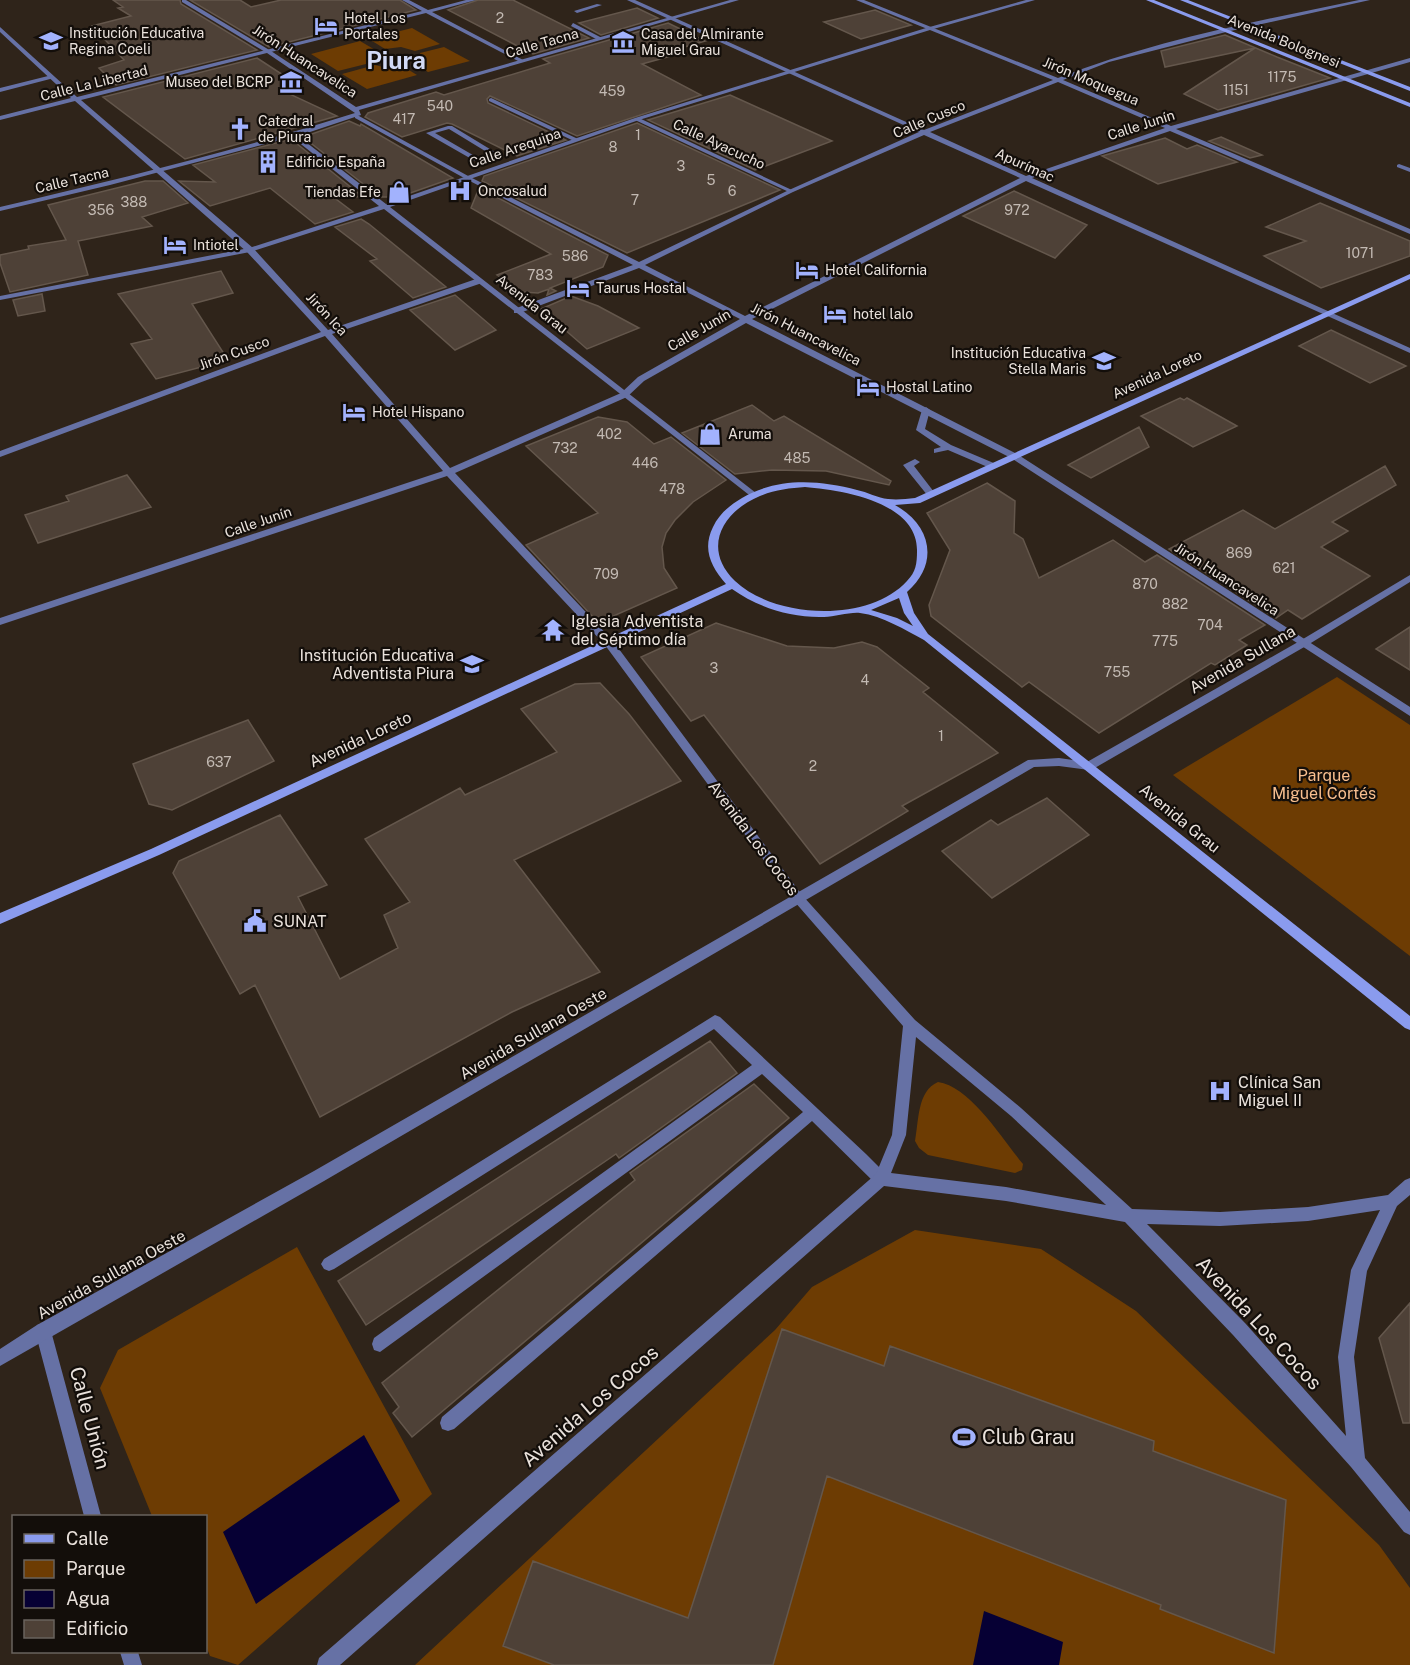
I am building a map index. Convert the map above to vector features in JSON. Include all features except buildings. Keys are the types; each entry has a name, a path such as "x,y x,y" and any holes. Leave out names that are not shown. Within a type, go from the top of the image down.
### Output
{"main road":[{"name":"Avenida Bolognesi","path":"1149,0 1410,105"},
{"name":"Avenida Bolognesi","path":"1182,0 1410,89"},
{"name":"Avenida Loreto","path":"885,502 917,501 1410,276"},
{"path":"805,484 852,490 885,502 910,522 921,543 921,565 914,579 902,591 884,602 861,610 834,614 777,608 753,598 733,585 717,566 711,546 716,526 731,509 753,495 777,488 805,484"},
{"path":"910,522 917,501"},
{"name":"Avenida Loreto","path":"0,919 155,852 733,585"},
{"name":"Avenida Grau","path":"902,591 910,615 928,638"},
{"name":"Avenida Grau","path":"861,610 893,620 928,638 1410,1024"}],"street":[{"path":"405,0 522,61"},
{"name":"Calle La Libertad","path":"0,118 473,0"},
{"name":"Apurímac","path":"630,0 925,132 1024,179 1328,312 1410,351"},
{"name":"Calle Tacna","path":"0,209 158,171 293,135 522,61 736,0"},
{"name":"Jirón Moquegua","path":"859,0 1058,80 1410,232"},
{"name":"Calle Arequipa","path":"0,298 250,250 384,207 637,119 928,29 1032,0"},
{"name":"Calle Cusco","path":"517,311 639,265 791,191 925,132 1107,61 1225,30 1367,0"},
{"name":"Jirón Huancavelica","path":"183,1 269,52 356,113 468,177 1014,456 1410,712"},
{"path":"577,12 599,6"},
{"path":"573,25 600,39"},
{"name":"Jirón Ica","path":"0,29 77,100 250,250 327,333 449,472 609,643"},
{"name":"Calle Junín","path":"0,622 449,472 624,394 641,379 746,319 1024,179 1172,128 1410,60"},
{"path":"0,90 52,77"},
{"path":"491,100 576,140"},
{"name":"Calle Ayacucho","path":"637,119 791,191"},
{"path":"495,154 477,160 429,133 450,127 495,154 509,163"},
{"name":"Avenida Grau","path":"293,135 753,495"},
{"path":"1399,166 1410,170"},
{"name":"Jirón Cusco","path":"0,454 327,333 479,281"},
{"path":"926,410 920,430 948,447 993,466"},
{"path":"937,451 948,447"},
{"path":"915,462 908,465 932,494"},
{"name":"Avenida Sullana","path":"1089,766 1302,644 1410,578"},
{"name":"Avenida Los Cocos","path":"609,643 798,898 910,1024 1016,1112 1129,1216 1239,1329 1357,1461 1410,1526"},
{"name":"Avenida Sullana Oeste","path":"0,1358 43,1331 319,1176 1032,764 1059,762 1089,766"},
{"path":"329,1264 716,1021 838,1134 881,1179 1006,1194 1129,1216 1220,1219 1298,1214 1392,1201"},
{"name":"Avenida Los Cocos","path":"326,1665 881,1179 899,1135 910,1024"},
{"path":"380,1344 762,1066"},
{"path":"448,1423 813,1112"},
{"name":"Avenida Los Cocos","path":"1357,1461 1346,1357 1359,1270 1392,1201 1410,1185"},
{"name":"Calle Unión","path":"43,1331 93,1515"}],"green space":[{"path":"412,28 440,44 415,51 401,47 385,49 369,39"},
{"path":"360,41 377,51 368,55 367,60 370,63 338,71 311,54"},
{"path":"444,47 470,61 428,72 414,63 420,58 420,53"},
{"path":"375,65 387,68 404,67 417,75 367,89 342,74"},
{"name":"Parque Miguel Cortés","path":"1337,677 1410,725 1410,956 1173,775"},
{"path":"938,1082 962,1093 974,1103 1023,1164 1022,1170 1015,1173 928,1155 919,1148 915,1141 920,1107 926,1092"},
{"name":"Club Grau","path":"915,1230 1041,1249 1136,1311 1379,1545 1410,1588 1410,1665 415,1665 775,1330 812,1287"},
{"path":"297,1247 432,1494 238,1665 210,1656 207,1648 207,1515 152,1515 100,1388 118,1350"}],"water":[{"path":"364,1435 400,1501 256,1604 223,1532"},
{"path":"984,1611 1063,1642 1059,1665 973,1665"}],"place":[{"name":"Hotel Los Portales","path":"326,26"},
{"name":"Institución Educativa Regina Coeli","path":"51,41"},
{"name":"Casa del Almirante Miguel Grau","path":"623,42"},
{"name":"Museo del BCRP","path":"291,82"},
{"name":"Catedral de Piura","path":"240,129"},
{"name":"Edificio España","path":"268,162"},
{"name":"Oncosalud","path":"460,191"},
{"name":"Tiendas Efe","path":"399,192"},
{"name":"Intiotel","path":"175,245"},
{"name":"Hotel California","path":"807,270"},
{"name":"Taurus Hostal","path":"578,288"},
{"name":"hotel lalo","path":"835,314"},
{"name":"Institución Educativa Stella Maris","path":"1104,361"},
{"name":"Hostal Latino","path":"868,387"},
{"name":"Hotel Hispano","path":"354,412"},
{"name":"Aruma","path":"710,434"},
{"name":"Iglesia Adventista del Séptimo día","path":"553,630"},
{"name":"Institución Educativa Adventista Piura","path":"472,664"},
{"name":"SUNAT","path":"255,921"},
{"name":"Clínica San Miguel II","path":"1220,1091"},
{"name":"Club Grau","path":"964,1437"}],"district":[{"name":"Piura","path":"396,61"}]}
